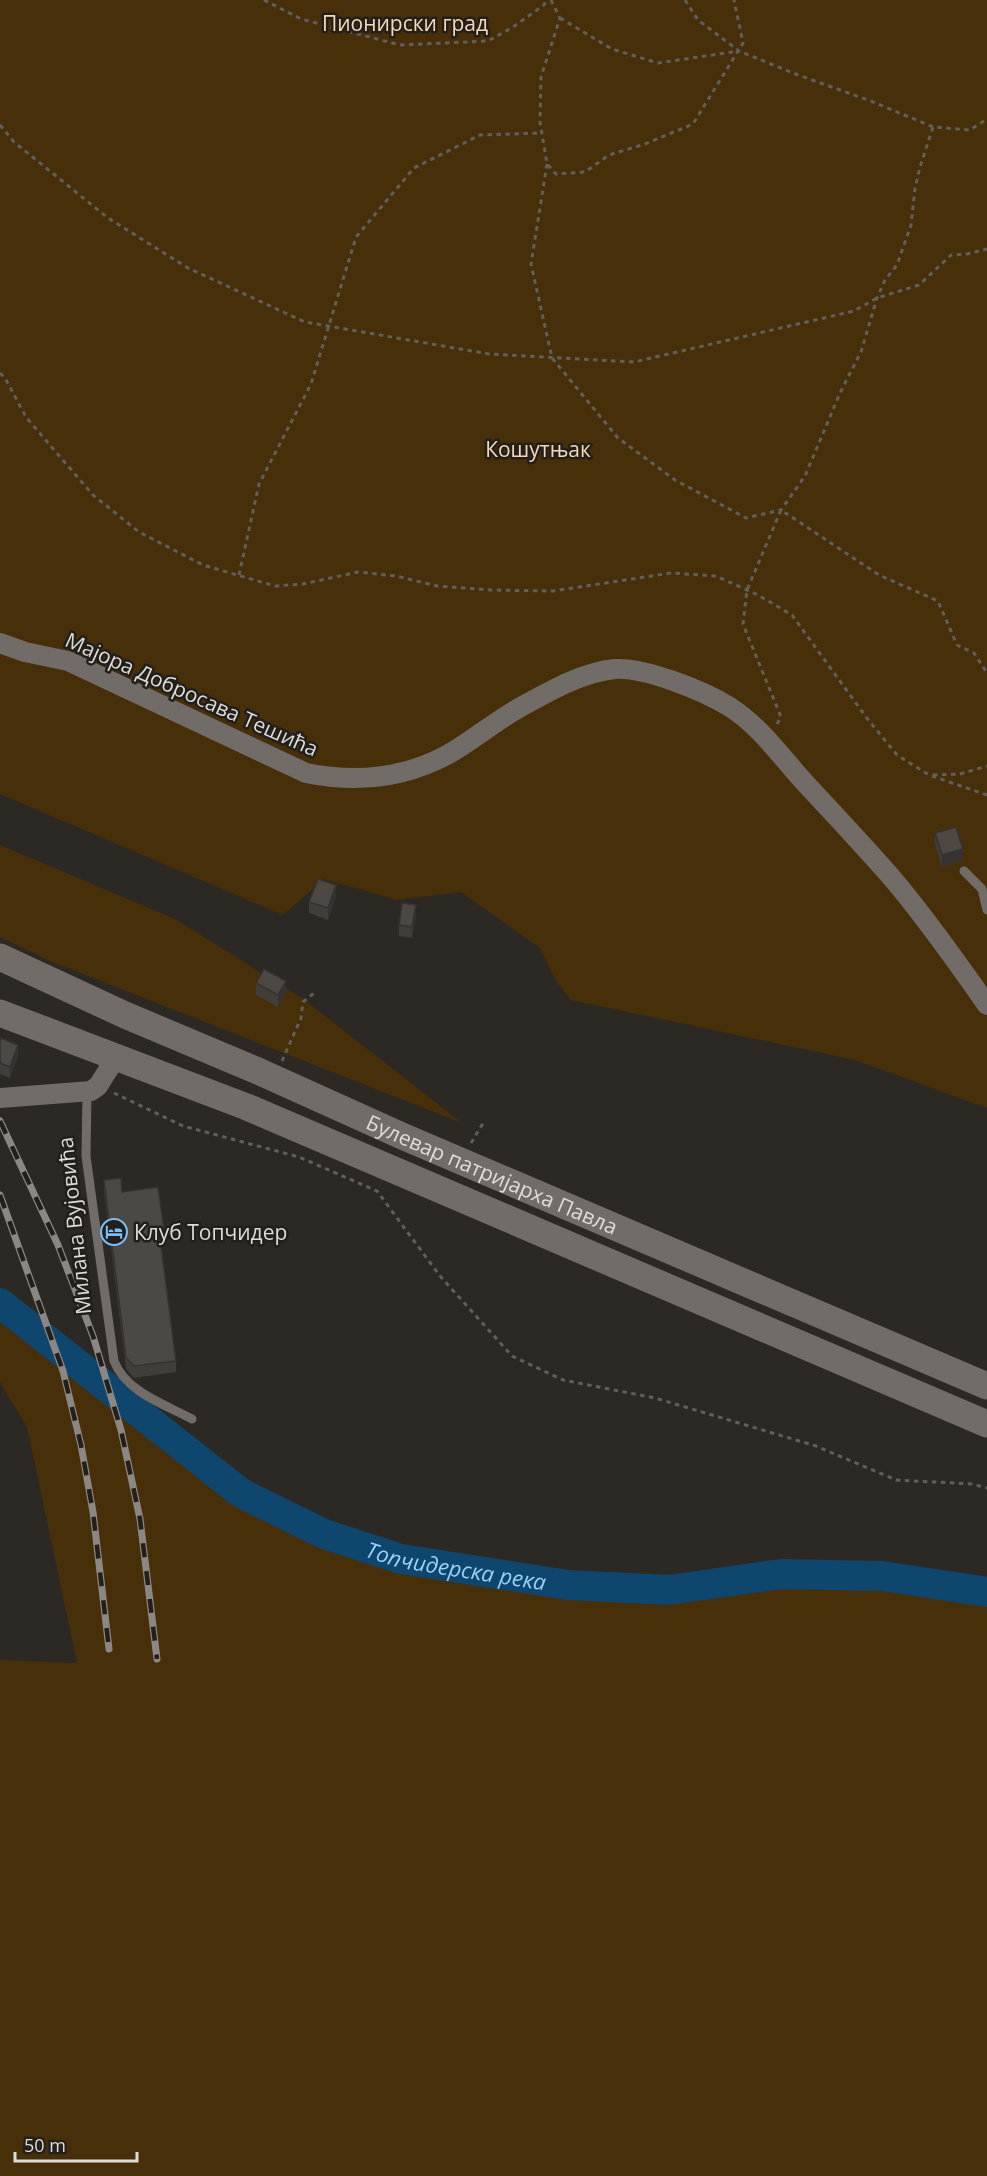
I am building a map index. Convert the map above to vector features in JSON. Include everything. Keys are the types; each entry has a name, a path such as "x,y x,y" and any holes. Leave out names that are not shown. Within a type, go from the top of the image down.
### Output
{"main road":[{"name":"Булевар патријарха Павла","path":"0,957 125,1015 258,1071 402,1136 987,1386"},
{"name":"Булевар патријарха Павла","path":"0,1013 247,1107 987,1424"}],"street":[{"name":"Мајора Добросава Тешића","path":"0,644 68,661 306,772 331,778 390,777 417,768 446,756 518,708 590,674 617,669 671,680 705,693 731,708 768,739 803,781 893,879 987,1005"},
{"path":"0,1098 92,1089 116,1059"}],"lane":[{"path":"964,871 982,889 987,910"},
{"name":"Милана Вујовића","path":"92,1089 86,1156 117,1371 129,1385 192,1419"}],"path":[{"path":"264,0 301,19 400,45 488,41 544,5 546,0"},
{"path":"551,0 560,18 612,49 658,63 739,51"},
{"path":"685,0 698,20 739,51 933,127 970,130 987,119"},
{"path":"547,164 556,174 585,172 609,155 645,144 693,124 743,44 734,0"},
{"path":"560,18 541,77 542,133 547,164 531,264 552,357 618,438 675,480 746,518 781,510 879,575 938,601 957,645 974,653 987,673"},
{"path":"0,125 14,142 108,218 188,268 305,322 489,354 634,362 854,311 876,298 919,285 951,255 968,254 987,249"},
{"path":"768,739 781,717 743,624 747,590 781,510 805,476 840,393 861,351 876,298 885,280 897,265 911,225 915,188 933,127"},
{"path":"238,575 259,484 310,384 356,237 414,168 480,135 542,133"},
{"path":"0,373 26,417 93,495 139,532 203,565 275,586 303,585 358,572 396,576 437,586 553,591 671,573 716,576 792,615 866,717 897,755 929,775 987,795"},
{"path":"929,775 960,774 987,766"},
{"path":"277,1070 301,1018 303,1002 314,993"},
{"path":"92,1089 183,1126 299,1157 376,1191 440,1276 512,1356 563,1380 655,1398 816,1446 896,1480 972,1484 987,1488"},
{"path":"470,1144 485,1120"}],"green space":[{"name":"Кошутњак","path":"0,0 987,0 987,1108 855,1060 571,1000 556,981 540,948 461,892 397,900 324,879 283,915 0,794"},
{"path":"0,845 175,919 302,998 462,1123 50,961 0,937"},
{"path":"0,1303 241,1493 324,1534 401,1559 568,1585 669,1590 781,1574 882,1576 987,1592 987,2176 0,2176 0,1660 77,1663 27,1427 0,1382"}],"building":[{"path":"956,827 963,849 942,855 935,833"},
{"path":"318,879 336,885 328,908 309,902"},
{"path":"402,903 416,905 412,927 399,925"},
{"path":"264,969 286,981 278,995 256,983"},
{"path":"1,1038 18,1045 10,1067 0,1063"},
{"path":"121,1178 122,1192 158,1187 164,1229 159,1230 176,1361 134,1366 126,1358 104,1180"}],"waterway":[{"name":"Топчидерска река","path":"0,1303 241,1493 324,1534 401,1559 568,1585 669,1590 781,1574 882,1576 987,1592"}],"railway":[{"path":"0,1121 58,1245 93,1336 121,1430 140,1519 157,1659"},
{"path":"0,1195 63,1371 81,1445 93,1512 109,1649"}],"place":[{"name":"Клуб Топчидер","path":"114,1232"}],"park label":[{"name":"Пионирски град","path":"405,23"}]}
